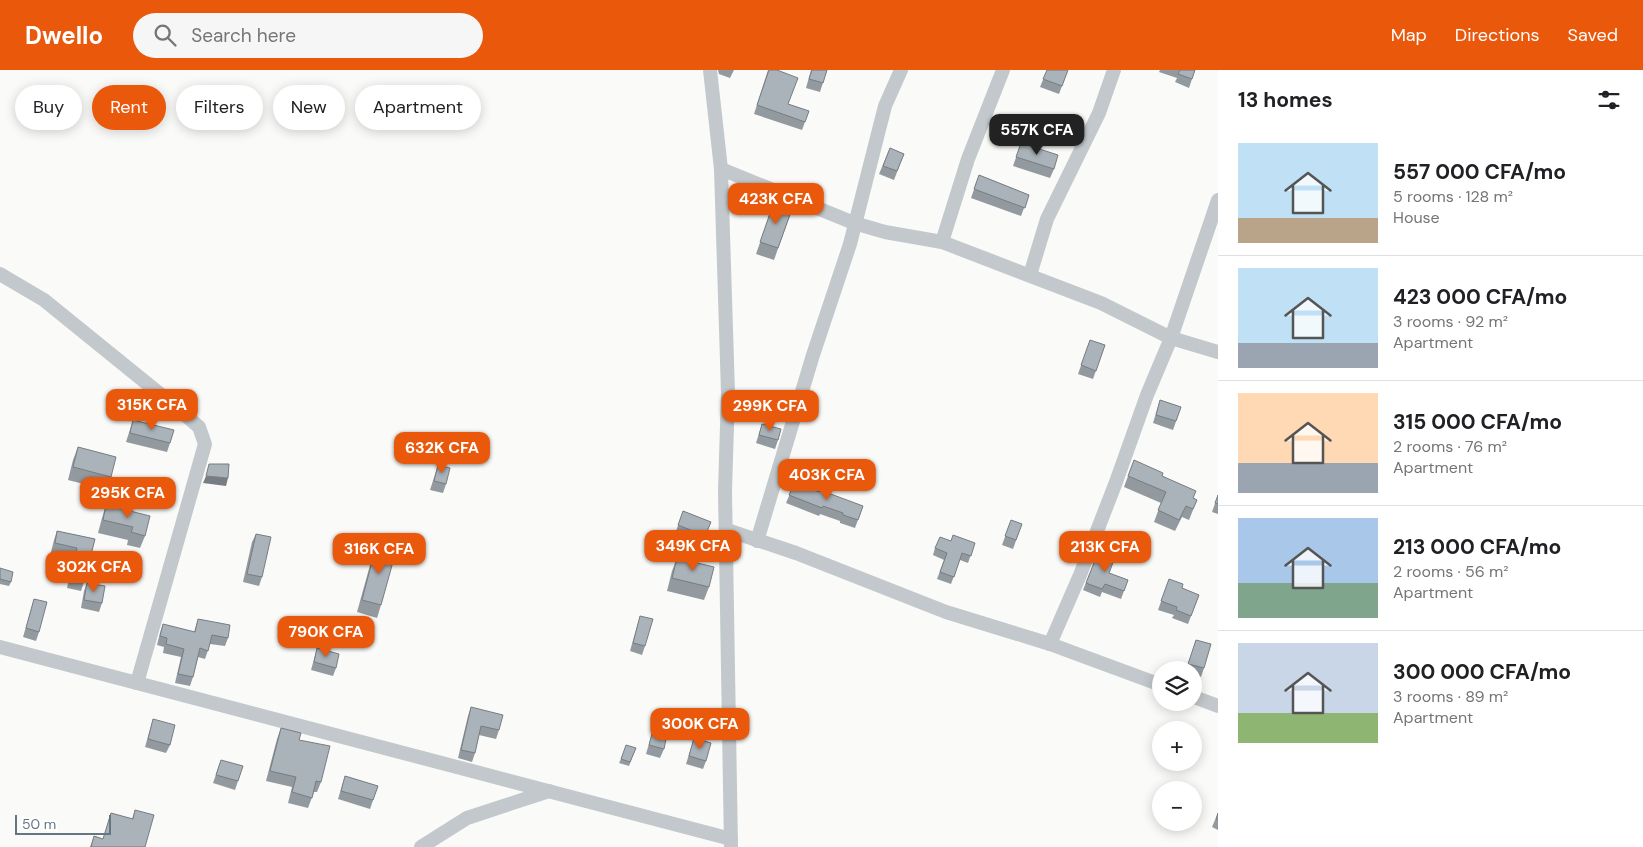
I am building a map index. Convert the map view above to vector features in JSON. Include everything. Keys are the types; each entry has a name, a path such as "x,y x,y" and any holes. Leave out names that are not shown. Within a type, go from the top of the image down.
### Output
{"street":[{"path":"0,647 549,791 731,843 725,491 728,393 721,169 710,70"},
{"path":"757,541 813,355 850,244 885,106 901,70"},
{"path":"942,242 968,159 1003,70"},
{"path":"1030,275 1046,219 1099,113 1114,70"},
{"path":"721,169 854,223 885,232 942,242 1101,302 1171,338 1218,352"},
{"path":"1050,644 1080,575 1116,482 1146,395 1171,338 1218,200"},
{"path":"0,274 44,300 182,412 199,427 205,444 136,683"},
{"path":"727,530 796,553 946,612 1050,644 1152,682"},
{"path":"1202,700 1218,706"},
{"path":"421,847 440,837 467,818 549,791"}],"building":[{"path":"769,70 777,70 798,78 788,104 809,111 805,122 757,105"},
{"path":"812,70 827,70 823,83 809,79"},
{"path":"1047,70 1068,70 1062,86 1043,79"},
{"path":"1180,70 1195,70 1192,79 1178,74"},
{"path":"1021,143 1058,155 1054,169 1016,157"},
{"path":"890,148 904,154 897,171 883,166"},
{"path":"979,175 1029,195 1025,208 974,189"},
{"path":"774,202 792,209 778,248 760,242"},
{"path":"1090,340 1105,345 1096,371 1081,365"},
{"path":"1160,400 1181,407 1176,421 1156,415"},
{"path":"133,420 174,430 170,443 130,433"},
{"path":"762,424 781,429 778,440 759,435"},
{"path":"78,447 116,457 111,477 73,467"},
{"path":"1134,460 1163,473 1162,476 1196,491 1193,498 1197,500 1193,509 1186,506 1179,520 1158,510 1166,492 1128,476"},
{"path":"209,464 229,464 228,478 206,476"},
{"path":"438,465 450,468 446,484 434,481"},
{"path":"795,482 863,506 858,520 789,495"},
{"path":"106,505 150,516 145,536 131,532 133,527 103,520"},
{"path":"683,511 711,522 705,536 678,525"},
{"path":"1011,520 1022,524 1016,540 1005,536"},
{"path":"57,531 95,539 84,582 70,579 77,548 55,543"},
{"path":"256,534 271,537 262,577 247,574"},
{"path":"953,535 975,543 971,556 962,553 954,577 940,572 947,553 935,548 940,537 951,541"},
{"path":"376,546 396,551 381,605 362,600"},
{"path":"1099,550 1115,557 1109,573 1128,580 1124,591 1105,584 1102,589 1086,583"},
{"path":"677,558 714,567 709,587 672,578"},
{"path":"0,568 13,572 11,582 0,579"},
{"path":"1169,579 1183,584 1182,588 1199,595 1191,616 1176,610 1177,607 1161,601"},
{"path":"87,583 105,586 102,603 84,600"},
{"path":"34,599 47,602 39,632 26,628"},
{"path":"640,616 653,619 645,646 633,643"},
{"path":"198,619 230,625 228,638 212,635 208,651 200,648 193,677 178,674 184,649 166,644 167,638 160,636 163,624 195,632"},
{"path":"1196,640 1211,644 1204,668 1202,668 1202,661 1189,661"},
{"path":"317,648 339,654 336,668 314,662"},
{"path":"471,707 503,715 499,730 481,726 475,753 461,750"},
{"path":"153,719 175,725 170,745 148,739"},
{"path":"281,728 301,733 299,740 330,746 321,782 316,781 312,798 292,792 296,777 270,771"},
{"path":"653,730 667,734 664,749 649,745"},
{"path":"694,738 711,743 706,761 689,756"},
{"path":"626,745 636,748 630,762 621,759"},
{"path":"221,760 243,766 238,781 216,775"},
{"path":"345,776 378,786 373,800 341,791"},
{"path":"135,810 154,815 145,847 91,847 94,836 103,839 111,813 133,819"}]}
